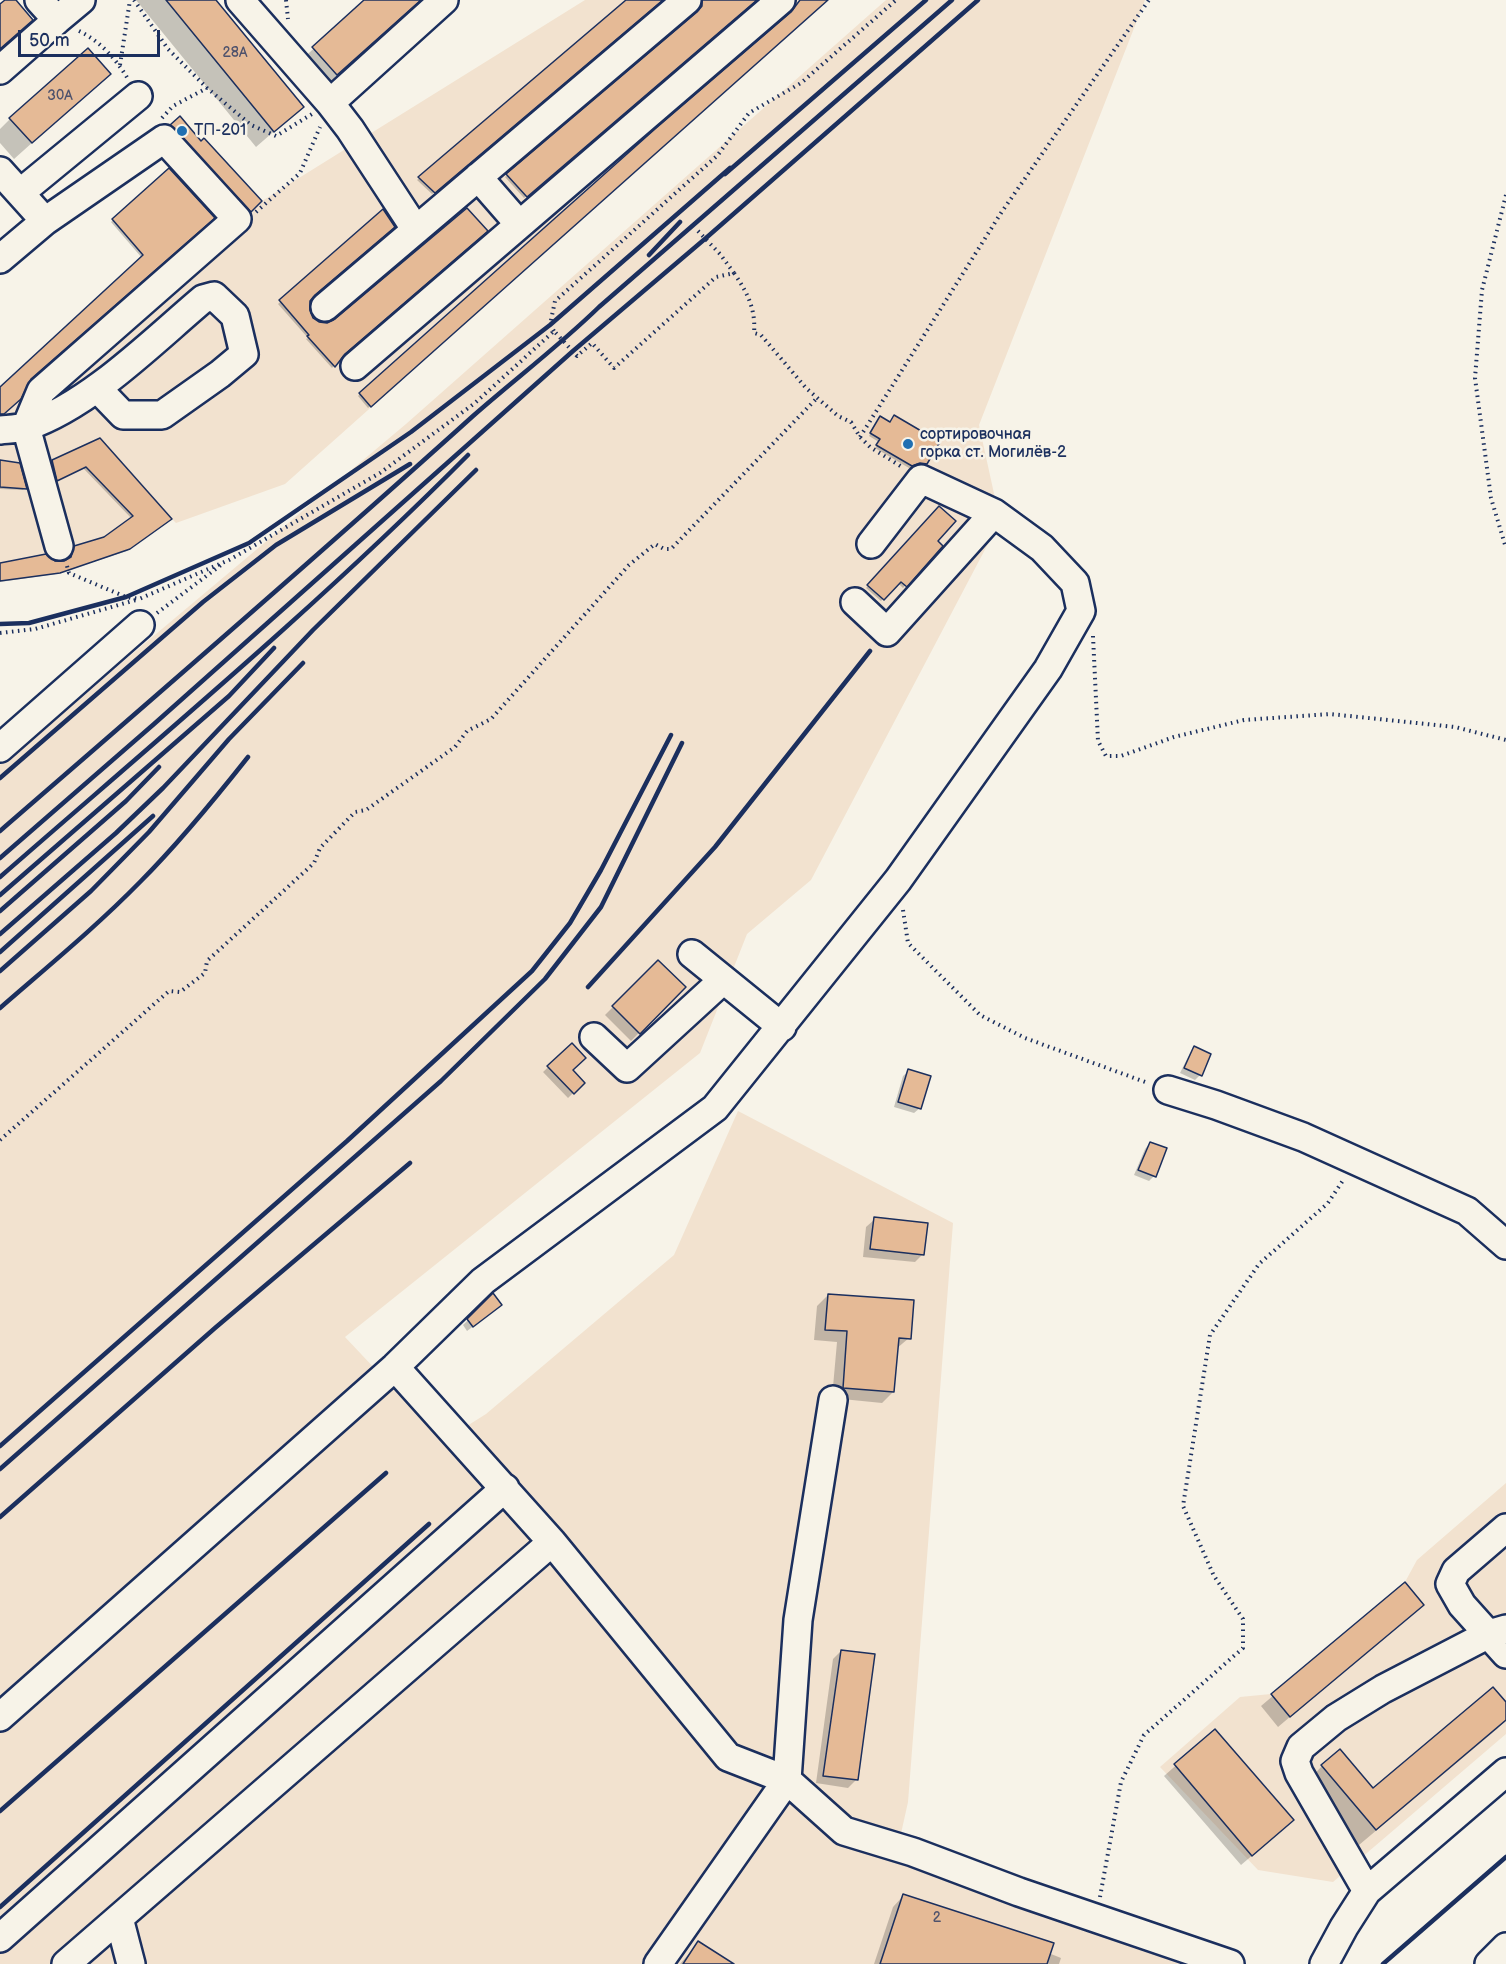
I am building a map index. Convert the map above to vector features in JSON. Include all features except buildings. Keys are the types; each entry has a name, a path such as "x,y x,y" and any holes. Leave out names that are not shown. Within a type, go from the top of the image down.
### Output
{"lane":[{"path":"0,70 48,10 81,0"},
{"path":"240,0 350,129 416,230"},
{"path":"330,103 444,0"},
{"path":"325,307 687,0"},
{"path":"355,366 781,0"},
{"path":"20,193 138,96"},
{"path":"0,260 45,221 164,139 237,219 41,391 13,428"},
{"path":"0,171 45,221"},
{"path":"478,177 519,224"},
{"path":"13,428 62,410 97,388 203,298 214,296 235,316 244,354 162,415 123,415 97,388"},
{"path":"13,428 59,546"},
{"path":"0,1717 395,1367 483,1281 715,1108 898,880 1048,669 1081,611 1075,583 1042,548 994,513 921,479 870,544"},
{"path":"855,602 887,632 994,513"},
{"path":"0,748 140,612"},
{"path":"693,954 723,981 782,1027"},
{"path":"594,1036 627,1068 723,981"},
{"path":"1168,1090 1303,1137 1467,1211 1506,1245"},
{"path":"395,1367 552,1542 728,1757 787,1780 844,1831 913,1852 1019,1892 1230,1964"},
{"path":"658,1964 787,1780 798,1620 833,1400"},
{"path":"0,1938 505,1488"},
{"path":"1367,1891 1299,1773 1295,1761 1301,1747 1336,1718 1394,1684 1500,1639 1462,1605 1450,1584 1456,1571 1506,1528"},
{"path":"66,1964 552,1542"},
{"path":"1324,1964 1367,1891 1506,1772"},
{"path":"119,1918 131,1964"},
{"path":"1489,1964 1506,1947"}],"path":[{"path":"120,65 132,0"},
{"path":"132,0 168,49 207,88 251,125 276,136 330,103"},
{"path":"734,273 716,277 614,368 592,343 577,356 550,325 555,301 717,156 748,113 801,83 896,0"},
{"path":"860,437 1001,213 1149,0"},
{"path":"48,10 93,38 120,65 138,96"},
{"path":"164,139 155,125 173,106 207,88"},
{"path":"237,219 249,219 300,173 330,103"},
{"path":"1506,195 1482,290 1475,378 1491,498 1506,548"},
{"path":"698,231 720,254 748,294 755,319 754,333 761,335 806,388 838,416 851,422 860,437 870,447 921,479"},
{"path":"0,633 140,612 380,473 475,403 554,331"},
{"path":"0,1140 169,991 180,992 205,973 207,961 314,863 320,848 355,812 366,810 455,747 467,731 491,719 628,566 655,543 664,549 671,549 817,398"},
{"path":"59,546 69,573 126,597 140,612"},
{"path":"140,612 229,560"},
{"path":"1081,611 1093,632 1098,741 1106,756 1121,756 1174,737 1244,720 1330,714 1455,727 1506,741"},
{"path":"898,880 908,944 980,1015 1025,1038 1168,1090"},
{"path":"1096,1918 1121,1782 1144,1735 1243,1648 1243,1619 1214,1576 1183,1506 1210,1335 1259,1264 1328,1203 1355,1162"}],"shaded area":[{"path":"585,0 828,0 285,484 176,523 172,519 130,549 58,573 0,581 0,387 143,256 112,219 204,138 262,201"},
{"path":"886,0 1145,0 979,425 1000,521 811,880 747,934 700,1053 345,1337 443,1441 486,1414 674,1255 738,1111 953,1223 908,1802 896,1856 1180,1964 0,1964 0,765 406,424"},
{"path":"1506,1483 1506,1734 1333,1882 1258,1870 1160,1767 1240,1697 1271,1694 1405,1582 1417,1560"}],"railway":[{"path":"725,174 926,0"},
{"path":"0,831 952,0"},
{"path":"0,858 573,351 978,0"},
{"path":"0,624 29,623 126,597 249,543 411,432 550,325 730,168"},
{"path":"649,255 680,222"},
{"path":"0,877 297,618 468,455"},
{"path":"0,778 203,602 276,545 410,464"},
{"path":"0,934 116,833 163,788 313,630 476,470"},
{"path":"0,895 229,696 274,648"},
{"path":"588,987 715,847 870,651"},
{"path":"0,971 91,891 149,832 229,739 303,663"},
{"path":"0,1446 347,1141 532,971 570,923 601,870 671,735"},
{"path":"0,1469 441,1081 545,979 601,907 682,743"},
{"path":"0,1008 89,931 140,882 196,821 248,757"},
{"path":"0,911 126,801 159,767"},
{"path":"0,952 153,816"},
{"path":"0,1517 215,1328 410,1163"},
{"path":"0,1811 386,1473"},
{"path":"0,1907 429,1524"},
{"path":"1383,1964 1506,1857"}],"place":[{"name":"ТП-201","path":"182,131"},
{"name":"сортировочная горка ст. Могилёв-2","path":"908,444"}]}
